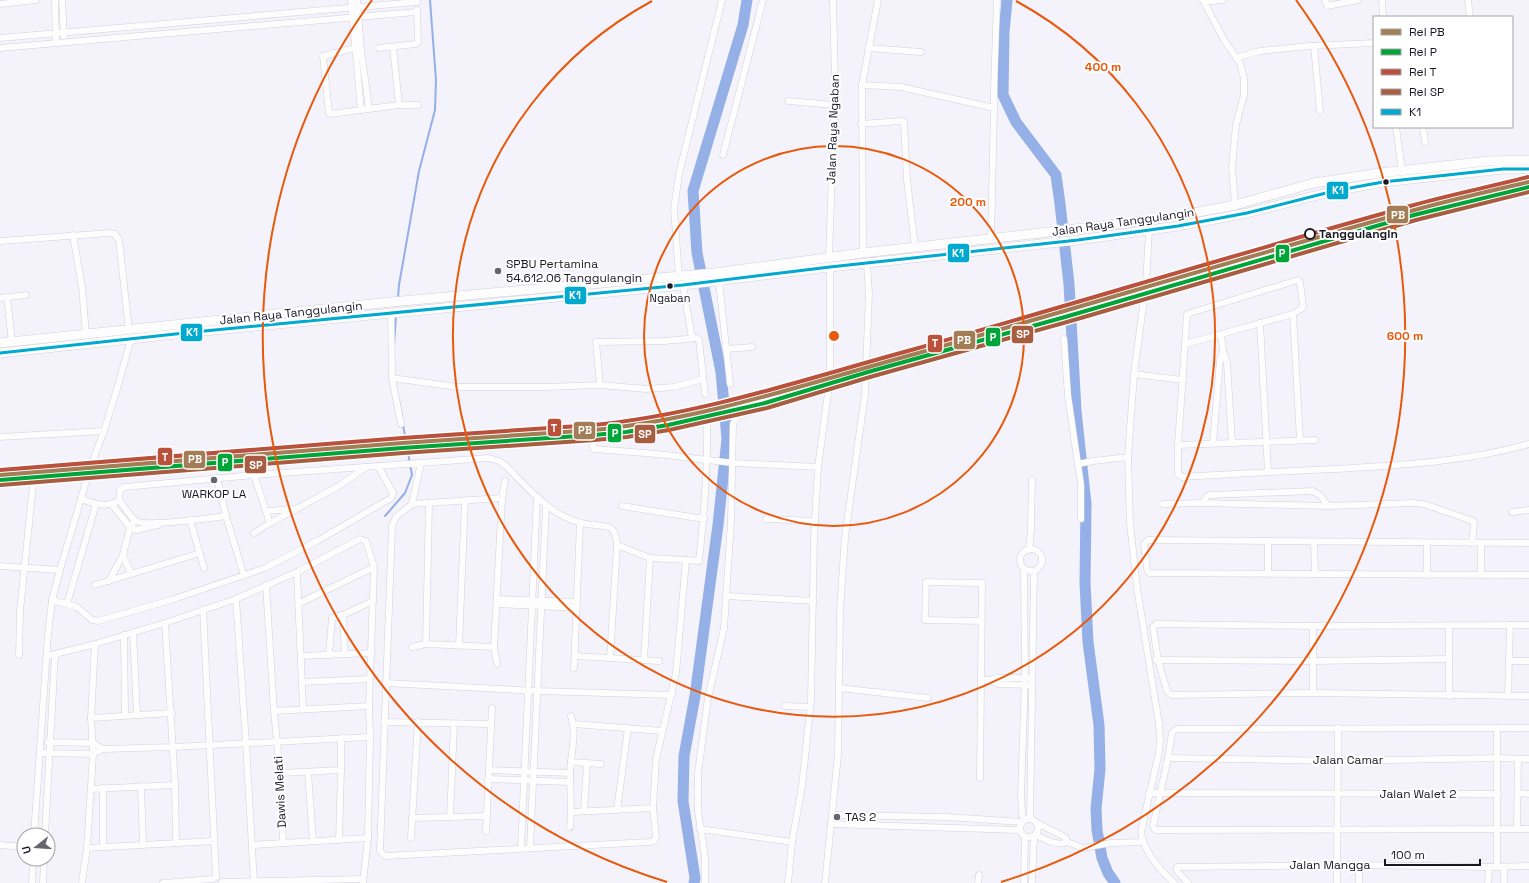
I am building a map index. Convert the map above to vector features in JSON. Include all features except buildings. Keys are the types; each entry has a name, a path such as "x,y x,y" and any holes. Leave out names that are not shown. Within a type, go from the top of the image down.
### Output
{"highway":[{"name":"Jalan Raya Tanggulangin","path":"829,263 863,253 1054,232 1178,216 1235,205 1314,183 1489,161 1529,160"},
{"path":"683,281 715,279 829,263 867,263 1078,240 1246,214 1334,191 1384,182 1503,169 1529,169"},
{"path":"964,242 967,253"},
{"name":"Jalan Raya Tanggulangin","path":"0,343 391,302 631,280 683,281"},
{"name":"Jalan Raya Tanggulangin","path":"0,354 212,330 406,312 683,281"},
{"path":"212,320 210,326 212,330"},
{"path":"193,322 195,327 194,332"}],"street":[{"path":"0,4 36,0"},
{"path":"55,0 56,43"},
{"path":"62,0 65,42"},
{"path":"350,0 354,7 369,109"},
{"path":"354,7 357,0"},
{"path":"692,338 674,209 678,174 722,0"},
{"path":"724,155 763,0"},
{"name":"Jalan Raya Ngaban","path":"788,883 792,842 802,786 810,707 818,467 829,384 829,263 834,105 833,0"},
{"path":"863,253 861,124 862,85 878,0"},
{"path":"991,239 997,0"},
{"path":"1223,0 1203,1 1224,40 1240,64 1243,74 1244,95 1236,125 1232,167 1235,205"},
{"path":"1325,0 1327,6 1358,0"},
{"path":"1382,0 1383,16"},
{"path":"1468,0 1470,16"},
{"path":"0,38 417,1 416,12 418,42 413,46 379,48"},
{"path":"0,48 416,12"},
{"path":"355,17 355,48 361,110"},
{"path":"222,19 223,28"},
{"path":"1236,58 1260,51 1373,43"},
{"path":"1314,46 1320,111"},
{"path":"355,48 324,54 322,58 329,113 418,105"},
{"path":"393,48 399,106"},
{"path":"868,48 921,52"},
{"path":"862,85 901,86 994,108"},
{"path":"788,101 834,105"},
{"path":"861,124 904,122 907,180 915,247"},
{"path":"1396,128 1402,171"},
{"path":"1423,128 1425,142"},
{"path":"1150,230 1146,284 1134,374 1128,457 1130,523 1135,555 1137,588 1160,724 1160,741 1141,827 1143,842 1153,858 1174,883"},
{"path":"0,241 110,233 117,236 119,240 129,330"},
{"path":"73,236 82,287 86,334"},
{"path":"825,883 838,755 841,600 845,537 865,394 869,294 867,263"},
{"path":"715,279 730,384"},
{"path":"1186,344 1293,314 1303,306 1300,282 1298,280 1188,313 1186,316 1186,344 1178,446 1178,474 1180,476 1418,464 1504,451 1529,444"},
{"path":"0,298 26,295"},
{"path":"7,297 12,342"},
{"path":"393,313 395,378 400,424"},
{"path":"1293,314 1300,440"},
{"path":"1260,323 1268,472"},
{"path":"1221,334 1223,351 1227,363 1232,443"},
{"path":"600,385 596,342 665,341 697,338 699,340 705,394"},
{"path":"35,827 41,753 40,743 48,634 52,600 80,499 104,431 131,339"},
{"path":"1064,339 1068,396 1081,484 1081,519"},
{"path":"726,349 752,347"},
{"path":"1213,443 1220,360 1223,351"},
{"path":"1134,374 1183,380"},
{"path":"395,378 458,387 546,387 600,385 653,388 674,387 703,379"},
{"path":"705,883 705,857 698,811 698,773 708,698 723,636 727,596 730,462 733,424 737,417 798,393 829,384"},
{"path":"617,545 650,558 699,561 709,460 706,425"},
{"path":"0,437 104,431"},
{"path":"594,434 594,449 730,462 818,467"},
{"path":"1178,446 1213,443 1315,440"},
{"path":"1079,464 1128,457"},
{"path":"226,516 164,523 139,522 135,521 119,500 120,490 124,487 254,475 489,458 499,461 546,505 556,512 580,522 609,527 615,531 617,545 610,658"},
{"path":"412,504 418,463"},
{"path":"0,472 91,465"},
{"path":"52,600 77,606 92,620 98,621 171,600 265,568 319,540 391,498 393,493 378,466"},
{"path":"254,533 339,486 366,467"},
{"path":"254,475 270,523"},
{"path":"217,478 226,516 244,576"},
{"path":"0,482 30,480 33,485 20,610 19,655"},
{"path":"1029,550 1032,480"},
{"path":"497,664 494,647 502,498 505,481"},
{"path":"1203,503 1206,497 1210,495 1313,491 1322,496 1328,506"},
{"path":"522,848 528,690 538,497"},
{"path":"502,498 412,504 396,517 392,526 380,851 385,856 654,841 656,837 653,808 656,759 676,673 686,560"},
{"path":"80,499 96,504 112,505 119,500"},
{"path":"459,646 465,500"},
{"path":"426,644 429,503"},
{"path":"1163,504 1203,503 1328,506 1414,503 1424,504 1473,521 1472,543"},
{"path":"67,604 96,504"},
{"path":"112,505 130,527 136,530 164,523"},
{"path":"530,848 540,603 546,505"},
{"path":"622,506 704,518"},
{"path":"267,511 297,509"},
{"path":"1512,512 1529,510"},
{"path":"766,519 815,521"},
{"path":"190,520 204,568"},
{"path":"109,581 122,555 130,527 135,521"},
{"path":"574,668 580,522"},
{"path":"47,656 95,644 165,623 236,599 297,572 360,539 366,541 374,567 369,706 370,737 368,838 363,881 254,883 222,882 220,878 213,880 164,883"},
{"path":"1529,543 1481,544 1148,540 1144,544 1147,569 1149,573 1529,575"},
{"path":"1268,541 1268,573"},
{"path":"1314,542 1315,574"},
{"path":"1426,543 1426,575"},
{"path":"1481,544 1481,575"},
{"path":"1024,569 1034,571 1039,568 1041,563 1039,553 1034,550 1025,551 1020,560 1024,569 1025,678 1021,795 1022,813 1025,820"},
{"path":"95,585 200,554"},
{"path":"122,555 131,574"},
{"path":"1135,555 1146,556"},
{"path":"644,660 650,558"},
{"path":"0,566 60,570"},
{"path":"298,604 374,567"},
{"path":"1020,830 1025,820 1033,678 1034,571"},
{"path":"297,572 302,656 303,709"},
{"path":"980,778 982,621 982,583 926,582 925,620 982,621"},
{"name":"Dawis Melati","path":"266,586 274,711 280,774 283,843"},
{"path":"727,596 813,601"},
{"path":"236,599 254,883"},
{"path":"329,655 332,618 344,615 373,601"},
{"path":"497,601 577,605"},
{"path":"203,609 214,841 213,880"},
{"path":"344,615 345,654"},
{"path":"1024,618 1033,619"},
{"path":"165,623 172,713 176,843"},
{"path":"1529,626 1156,624 1153,627 1158,660 1166,691 1169,694 1529,696"},
{"path":"1449,625 1449,696"},
{"path":"1508,696 1510,625"},
{"path":"1313,626 1313,694"},
{"path":"133,632 137,715"},
{"path":"124,635 125,716"},
{"path":"82,883 87,848 93,754 91,718 95,644"},
{"path":"412,647 426,644 494,647"},
{"path":"302,656 372,653"},
{"path":"45,827 55,654"},
{"path":"575,656 659,661"},
{"path":"1149,661 1449,659"},
{"path":"1509,661 1529,661"},
{"path":"981,680 997,678 1033,678"},
{"path":"302,682 370,679"},
{"path":"990,680 998,684 1024,686 1032,685"},
{"path":"386,683 537,691 672,695"},
{"path":"839,688 928,698"},
{"path":"274,711 369,706"},
{"path":"785,706 810,707"},
{"path":"486,831 490,724 492,708"},
{"path":"91,718 172,713"},
{"path":"570,828 572,812 570,773 574,724 571,716"},
{"path":"384,722 490,724"},
{"path":"412,838 418,722"},
{"path":"450,817 454,724"},
{"path":"574,724 662,732"},
{"path":"617,810 628,728"},
{"path":"1338,728 1338,883"},
{"path":"1497,728 1497,867"},
{"path":"1529,728 1176,729 1172,733 1153,826 1155,830 1529,829"},
{"path":"41,753 93,754 103,749 370,737"},
{"path":"339,840 342,770 341,738"},
{"path":"40,743 93,744 103,749"},
{"name":"Jalan Camar","path":"1168,758 1338,761 1498,758 1529,760"},
{"path":"1517,829 1518,759"},
{"path":"571,762 601,764"},
{"path":"584,811 587,764"},
{"path":"280,774 342,770"},
{"path":"489,770 570,773"},
{"path":"308,772 313,841"},
{"path":"488,779 570,782"},
{"path":"91,789 175,785"},
{"path":"141,786 143,844"},
{"path":"103,847 104,788"},
{"name":"Jalan Walet 2","path":"1149,793 1498,794"},
{"path":"1518,794 1529,794"},
{"path":"572,812 653,808"},
{"path":"833,815 1025,820 1037,823 1065,837 1067,842"},
{"path":"412,818 487,816"},
{"path":"947,817 947,828"},
{"path":"1032,883 1035,836 1038,827 1037,823"},
{"path":"831,824 1020,830"},
{"path":"700,829 792,842"},
{"path":"1020,830 1022,835 1025,837 1030,838 1035,836 1062,845 1067,842 1087,848 1111,843 1143,842"},
{"path":"1024,883 1025,837"},
{"path":"252,845 368,838"},
{"path":"87,848 214,841"},
{"path":"0,845 16,846"},
{"path":"1359,865 1359,883"},
{"name":"Jalan Mangga","path":"1188,883 1177,871 1177,866 1529,866"},
{"path":"32,883 33,867"},
{"path":"43,883 44,867"},
{"path":"1488,867 1488,883"},
{"path":"1504,867 1504,883"},
{"path":"978,883 979,875"}],"waterway":[{"path":"398,298 419,171 435,110 436,80 430,0"},
{"path":"694,883 695,878 683,801 684,756 695,696 718,525 727,439 721,372 697,253 693,191 743,25 747,0"},
{"path":"1007,0 1004,32 1003,95 1016,122 1056,175 1060,204 1069,284 1076,411 1086,504 1085,583 1088,642 1099,725 1100,769 1096,809 1097,830 1102,858 1108,873 1115,883"},
{"path":"394,344 396,316"},
{"path":"399,401 402,416"},
{"path":"385,516 405,493 412,475 403,425"}],"rail line":[{"name":"T","path":"0,470 402,438 594,425 676,413 756,394 1410,206 1528,177"},
{"name":"PB","path":"0,475 402,443 594,430 676,418 796,388 1411,211 1529,182"},
{"name":"P","path":"0,480 402,448 594,435 626,432 668,425 765,403 1414,215 1529,187"},
{"name":"SP","path":"1,485 403,453 595,440 627,437 669,430 767,408 1416,220 1529,192"}],"transit line":[{"name":"K1","path":"0,353 194,332 683,285 830,267 1078,240 1178,226 1247,213 1334,191 1383,182 1503,169 1529,169"}],"place":[{"name":"Tanggulangin","path":"1310,234"},
{"name":"SPBU Pertamina 54.612.06 Tanggulangin","path":"498,271"},
{"name":"Ngaban","path":"670,286"},
{"name":"WARKOP LA","path":"214,480"},
{"name":"TAS 2","path":"837,817"}]}
